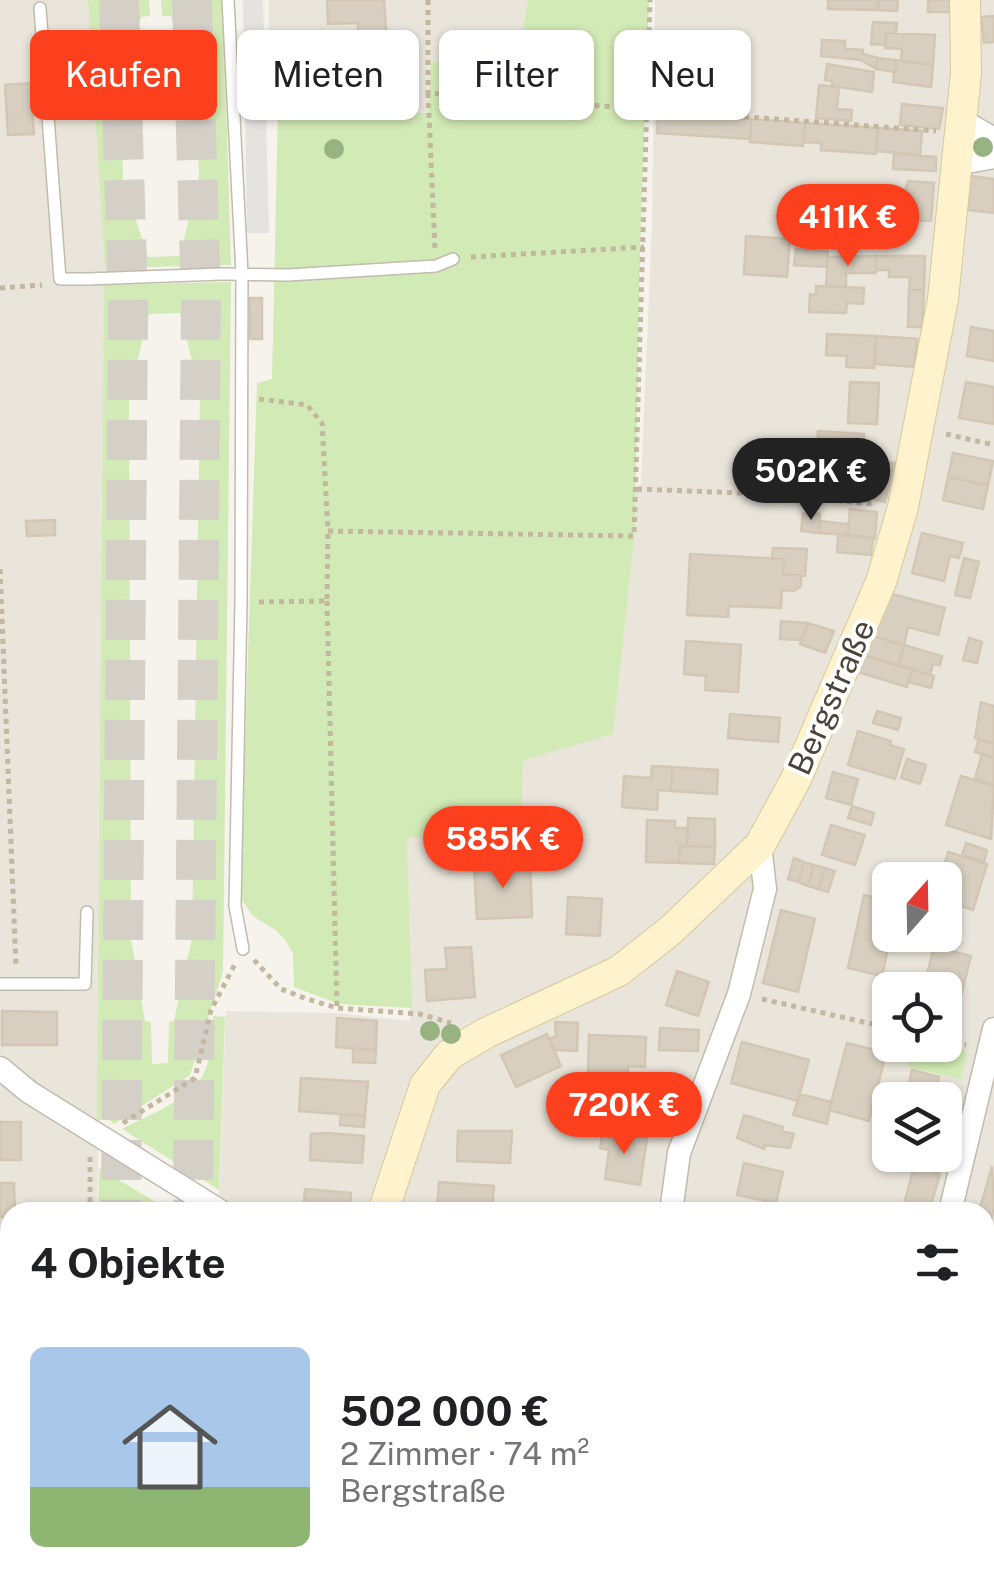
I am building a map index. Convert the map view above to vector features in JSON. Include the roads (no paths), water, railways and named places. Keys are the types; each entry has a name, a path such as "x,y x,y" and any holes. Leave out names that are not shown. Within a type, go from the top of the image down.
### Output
{"street":[{"name":"Bergstraße","path":"386,1202 425,1085 450,1055 486,1033 619,971 671,930 760,845 796,779 873,600 902,508 943,299 966,73 965,0"},
{"path":"961,126 994,139"},
{"path":"956,164 994,157"},
{"path":"672,1202 679,1153 739,994 765,889 760,845"},
{"path":"952,1202 994,1028"},
{"path":"0,1068 30,1092 206,1202"}],"lane":[{"path":"228,0 242,274 241,602 234,906 243,949"},
{"path":"40,8 60,278 288,275 436,266 453,259"},
{"path":"0,984 85,984 87,912"}],"tunnel":[{"path":"119,0 128,304 121,1202"},
{"path":"192,0 201,298 193,1202"}]}
